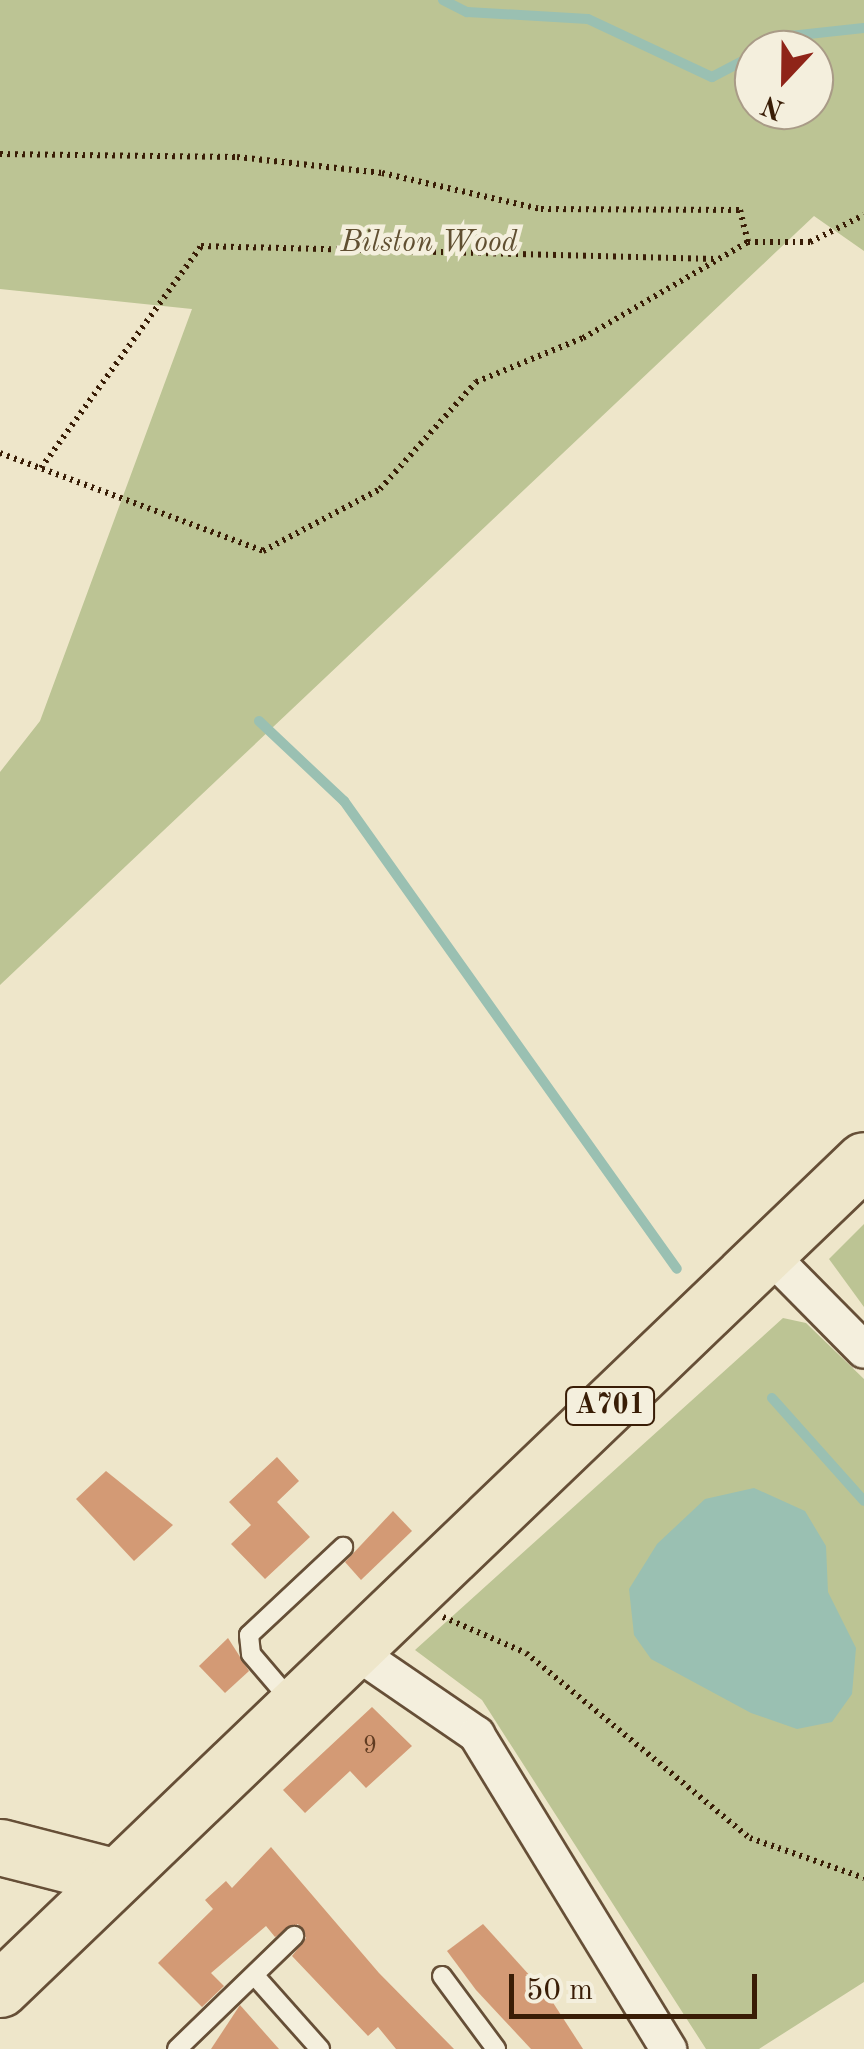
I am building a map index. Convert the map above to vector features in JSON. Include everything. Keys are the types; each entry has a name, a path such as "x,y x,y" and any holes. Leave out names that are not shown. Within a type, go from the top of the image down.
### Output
{"main road":[{"name":"A701","path":"0,1989 113,1876 415,1595 864,1160"},
{"path":"0,1847 113,1876"}],"street":[{"path":"768,1253 864,1350"},
{"path":"355,1651 476,1734 668,2049"}],"lane":[{"path":"296,1706 251,1654 249,1635 342,1548"},
{"path":"177,2049 294,1936"},
{"path":"255,1976 320,2049"},
{"path":"442,1976 496,2049"}],"path":[{"path":"0,154 237,157 382,173 541,209 740,210 748,242"},
{"path":"0,453 263,551 380,490 476,382 583,338 748,242 810,242 864,215"},
{"path":"41,468 201,246 721,258"},
{"path":"415,1595 461,1631 526,1653 750,1838 864,1878"}],"green space":[{"name":"Bilston Wood","path":"0,0 864,0 864,251 814,216 0,985 0,772 40,721 192,309 0,289"},
{"path":"864,1224 864,1307 829,1259"},
{"path":"783,1318 806,1323 864,1379 864,1982 759,2049 706,2049 482,1700 415,1650"}],"shaded area":[{"path":"754,1488 805,1511 826,1546 828,1592 856,1648 852,1694 832,1722 797,1729 751,1713 651,1659 634,1635 629,1589 657,1544 705,1499"}],"building":[{"path":"277,1457 299,1481 277,1502 310,1537 265,1579 231,1544 251,1525 229,1502"},
{"path":"106,1471 173,1525 134,1561 76,1499"},
{"path":"393,1511 412,1531 361,1580 345,1562"},
{"path":"228,1638 249,1671 225,1693 199,1666"},
{"path":"372,1707 412,1746 366,1788 350,1771 305,1813 283,1790"},
{"path":"271,1847 379,1973 454,2049 396,2049 378,2027 368,2036 292,1956 306,1938 298,1924 275,1937 266,1926 211,1973 224,1986 202,2007 158,1963 213,1909 205,1900 226,1881 232,1888"},
{"path":"483,1924 550,1998 583,2049 531,2049 476,1990 447,1951"},
{"path":"240,2005 279,2049 211,2049"}],"waterway":[{"path":"443,0 467,12 588,19 712,77 734,65"},
{"path":"834,31 864,28"},
{"path":"259,721 344,801 677,1269"},
{"path":"772,1398 864,1501"}]}
